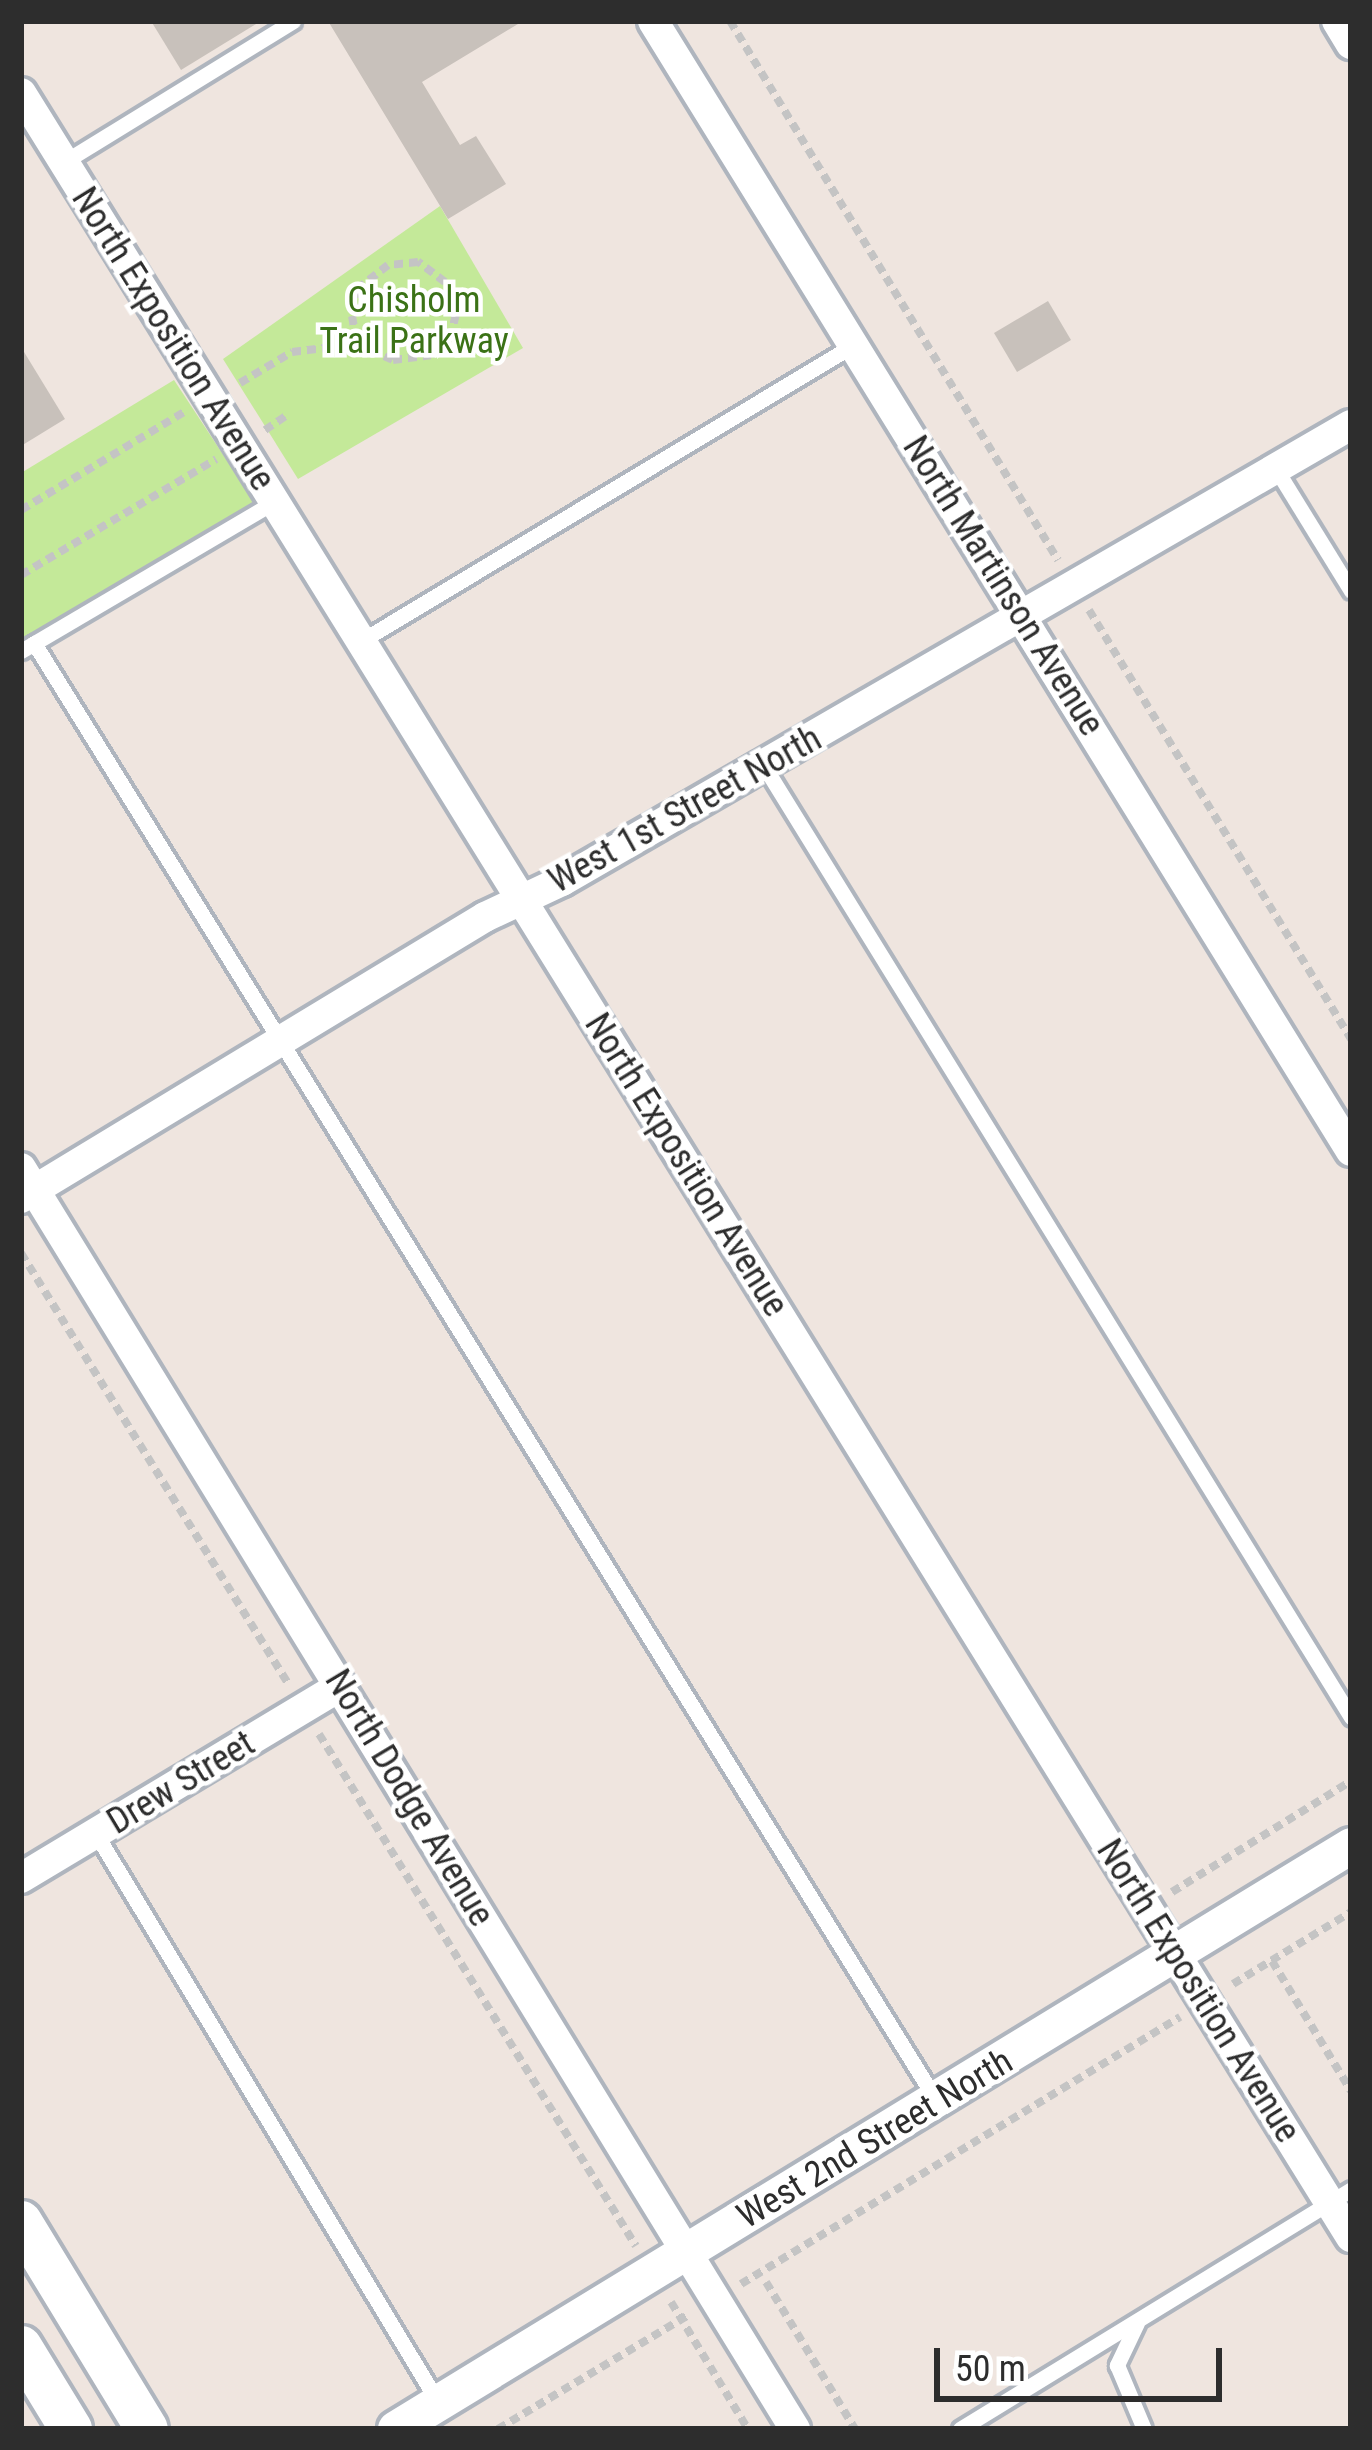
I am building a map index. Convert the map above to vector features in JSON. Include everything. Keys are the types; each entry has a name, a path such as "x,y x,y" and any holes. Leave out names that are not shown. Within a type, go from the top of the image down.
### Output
{"main road":[{"path":"21,2222 147,2429"},
{"path":"21,2347 71,2429"}],"street":[{"name":"North Martinson Avenue","path":"653,21 1351,1151"},
{"path":"1337,21 1351,44"},
{"name":"North Exposition Avenue","path":"21,93 1205,2001 1340,2195 1351,2237"},
{"name":"West 1st Street North","path":"25,1185 764,766 1351,425"},
{"name":"North Dodge Avenue","path":"25,1185 341,1687 795,2429"},
{"name":"Drew Street","path":"21,1878 341,1687"},
{"name":"West 2nd Street North","path":"396,2429 1351,1846"}],"lane":[{"path":"64,162 293,21"},
{"path":"361,641 855,344"},
{"path":"1276,470 1351,591"},
{"path":"274,502 28,647 283,1040 938,2102"},
{"path":"764,766 1351,1717"},
{"path":"96,1834 439,2403"},
{"path":"960,2429 1340,2195"},
{"path":"1138,2321 1117,2365 1144,2429"}],"path":[{"path":"730,21 1059,561"},
{"path":"418,262 445,282 458,308 449,338 430,355 393,360 357,344 352,316 357,289 388,265 418,262"},
{"path":"21,575 286,416"},
{"path":"1083,600 1351,1039"},
{"path":"21,1253 640,2252"},
{"path":"1147,1908 1351,1781"},
{"path":"735,2288 1351,1912"},
{"path":"1272,1960 1351,2091"},
{"path":"766,2282 855,2429"},
{"path":"667,2295 748,2429"},
{"path":"498,2429 693,2313"}],"green space":[{"name":"Chisholm Trail Parkway","path":"440,206 523,348 298,479 223,359"},
{"path":"174,380 255,503 21,641 21,473"}],"building":[{"path":"151,21 261,21 181,70"},
{"path":"328,21 523,21 422,82 460,145 476,136 506,184 448,219"},
{"path":"1048,301 1071,340 1017,372 994,333"},
{"path":"21,347 65,419 21,446"}]}
